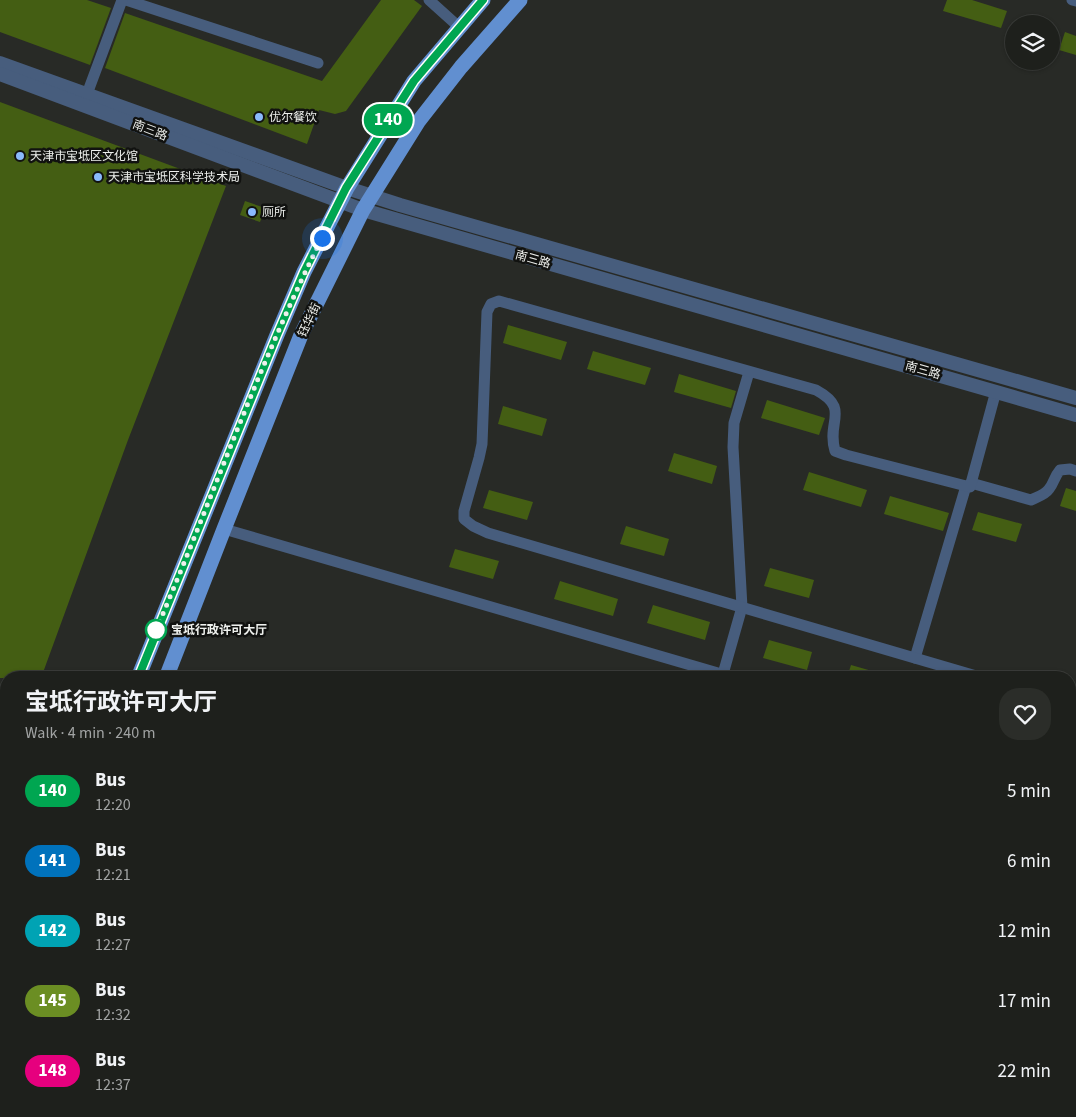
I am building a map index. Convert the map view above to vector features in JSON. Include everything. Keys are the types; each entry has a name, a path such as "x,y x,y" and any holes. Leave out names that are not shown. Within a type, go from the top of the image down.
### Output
{"main road":[{"name":"钰华街","path":"141,671 277,335 304,272 343,195 414,81 483,0"},
{"name":"钰华街","path":"169,671 301,335 363,210 418,122 478,46 520,0"}],"street":[{"path":"87,94 122,0"},
{"path":"126,0 318,63"},
{"path":"429,0 459,27"},
{"path":"1072,0 1076,1"},
{"name":"南三路","path":"0,63 87,94 343,195 363,210 1076,415"},
{"name":"南三路","path":"0,74 343,195 371,196 1076,398"},
{"path":"959,671 488,533 473,526 464,519 464,511 480,458 482,444 487,312 491,304 499,301 816,390 828,397 834,404 836,412 832,439 835,450 846,455 1031,500 1045,494 1051,487 1053,478 1060,470 1076,470"},
{"path":"724,671 742,607 733,447 734,423 749,372"},
{"path":"915,658 996,392"},
{"path":"224,528 713,671"}],"building":[{"path":"0,0 87,0 111,8 90,65 0,32"},
{"path":"381,0 414,0 422,6 346,111 335,114 319,110 307,144 105,68 125,13 322,81"},
{"path":"947,0 972,0 1007,11 1001,28 943,11"},
{"path":"1065,32 1076,36 1076,55 1060,50"},
{"path":"0,102 226,186 128,440 44,671 0,671"},
{"name":"厕所","path":"245,201 265,208 260,222 240,215"},
{"path":"508,325 567,342 561,360 503,343"},
{"path":"593,351 651,368 645,385 587,369"},
{"path":"679,374 736,391 731,408 674,392"},
{"path":"767,400 825,418 819,435 761,418"},
{"path":"503,406 547,419 542,436 498,424"},
{"path":"674,453 717,466 712,484 668,471"},
{"path":"809,472 867,490 861,507 803,490"},
{"path":"1066,488 1076,491 1076,511 1060,506"},
{"path":"489,490 533,502 527,520 483,508"},
{"path":"890,496 949,513 943,531 884,514"},
{"path":"978,512 1022,524 1016,542 972,530"},
{"path":"626,526 669,539 664,556 620,544"},
{"path":"455,549 499,561 493,579 449,567"},
{"path":"770,568 814,580 809,598 764,586"},
{"path":"560,581 618,599 613,616 554,599"},
{"path":"653,605 710,622 705,640 647,623"},
{"path":"769,640 812,652 807,670 763,658"},
{"path":"851,665 872,671 849,671"}],"bus line":[{"name":"140","path":"141,671 277,335 304,272 346,188 414,81 483,0"}],"place":[{"name":"优尔餐饮","path":"259,117"},
{"name":"天津市宝坻区文化馆","path":"20,156"},
{"name":"天津市宝坻区科学技术局","path":"98,177"},
{"name":"厕所","path":"252,212"},
{"name":"宝坻行政许可大厅","path":"156,630"}],"route":[{"path":"156,630 277,335 304,272 322,238"}]}
